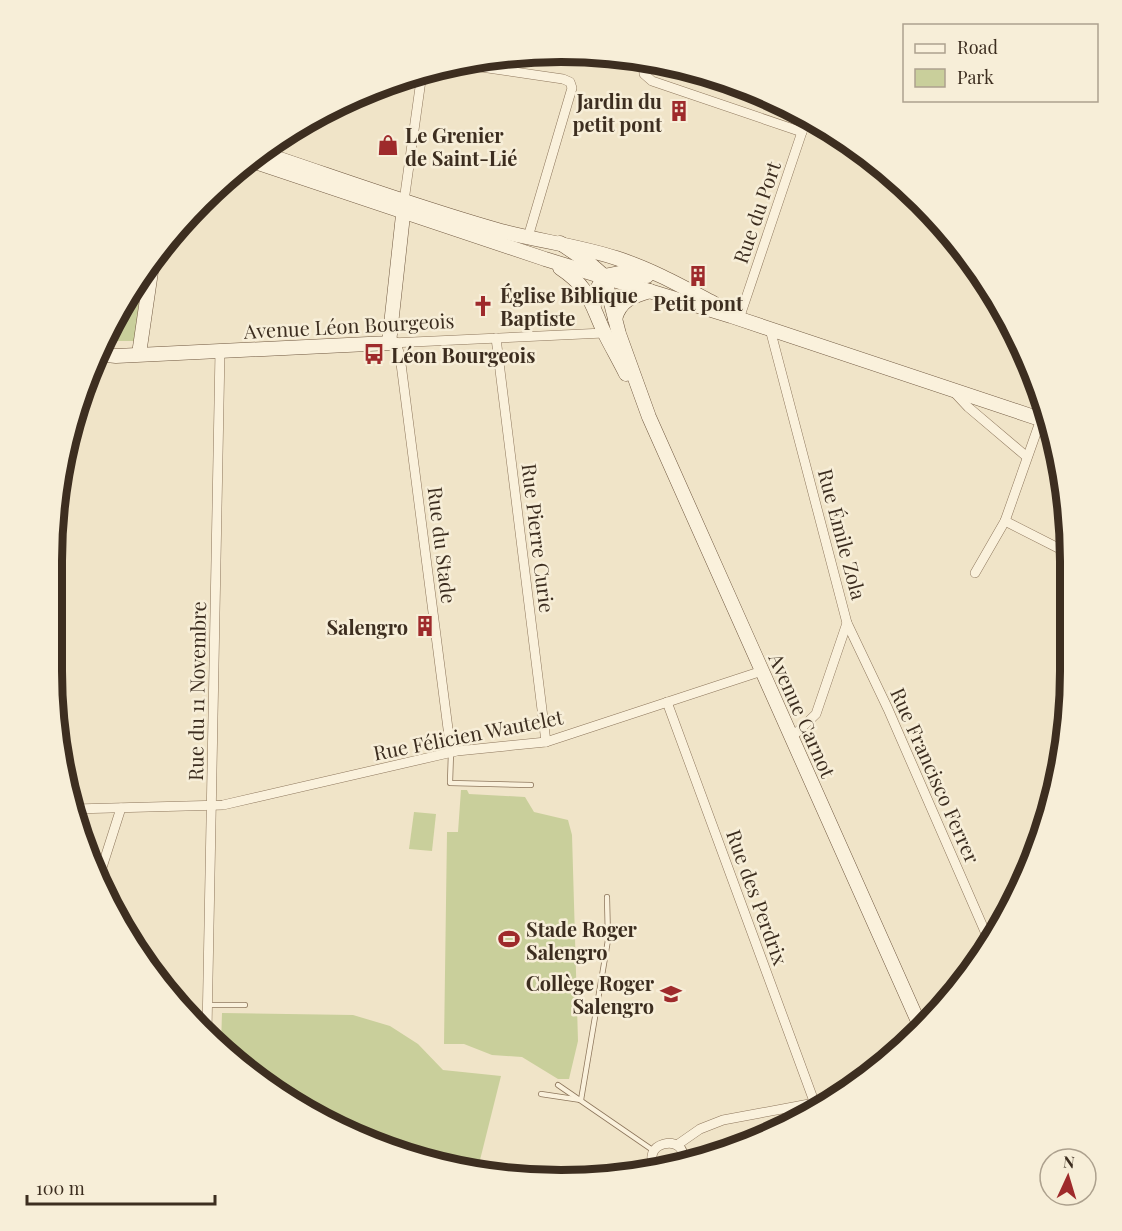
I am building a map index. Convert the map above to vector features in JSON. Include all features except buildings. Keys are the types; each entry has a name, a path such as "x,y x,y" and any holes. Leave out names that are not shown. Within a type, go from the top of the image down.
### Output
{"main road":[{"path":"269,156 545,259 735,317 1039,418"},
{"path":"259,163 403,207 608,255 668,279 735,317"},
{"path":"393,343 403,207"},
{"path":"560,243 604,276"},
{"name":"Avenue Carnot","path":"545,259 573,276 587,292 604,333 650,417"},
{"path":"604,276 624,272 668,279"},
{"path":"594,305 595,293 604,276"},
{"name":"Avenue Carnot","path":"604,276 615,319 650,417 917,1020"},
{"path":"139,354 150,277"},
{"path":"615,319 617,311 629,298 650,291"},
{"name":"Avenue Léon Bourgeois","path":"106,355 393,343"}],"street":[{"path":"485,68 563,79 570,82 572,88 528,237"},
{"path":"644,69 644,74 652,81 802,132"},
{"path":"403,207 421,82"},
{"name":"Rue du Port","path":"735,317 804,125"},
{"name":"Rue Émile Zola","path":"770,329 848,623 816,714 792,737"},
{"name":"Avenue Léon Bourgeois","path":"393,343 604,333"},
{"name":"Rue Pierre Curie","path":"496,338 546,742"},
{"name":"Rue du Stade","path":"393,343 400,356 452,752"},
{"name":"Rue du 11 Novembre","path":"207,1022 220,351"},
{"path":"950,388 968,407 1027,457"},
{"path":"975,573 1005,521 1027,457 1042,427"},
{"path":"1005,521 1060,549"},
{"name":"Rue Francisco Ferrer","path":"848,623 986,933"},
{"name":"Rue Félicien Wautelet","path":"82,809 212,806 452,752 546,742 762,671"},
{"name":"Rue des Perdrix","path":"667,702 813,1102"},
{"path":"100,860 121,808"},
{"path":"652,1161 654,1151 661,1144 677,1145 700,1129 723,1120 792,1113"},
{"path":"677,1145 683,1154"}],"lane":[{"path":"452,752 450,783 531,785"},
{"path":"581,1100 608,940 607,897"},
{"path":"208,1005 245,1005"},
{"path":"558,1085 654,1151"},
{"path":"541,1094 581,1100"}],"green space":[{"path":"141,291 134,341 113,341"},
{"name":"Stade Roger Salengro","path":"461,790 467,790 469,794 525,797 534,812 568,820 572,835 578,1041 569,1079 558,1079 522,1057 492,1055 464,1044 444,1044 447,832 458,832"},
{"path":"414,812 436,814 432,851 409,849"},
{"path":"222,1013 353,1015 390,1026 418,1044 443,1070 501,1076 479,1162 400,1143 340,1118 283,1085 221,1036"}],"place":[{"name":"Jardin du petit pont","path":"679,111"},
{"name":"Le Grenier de Saint-Lié","path":"388,145"},
{"name":"Petit pont","path":"698,276"},
{"name":"Église Biblique Baptiste","path":"483,306"},
{"name":"Léon Bourgeois","path":"374,354"},
{"name":"Salengro","path":"425,626"},
{"name":"Stade Roger Salengro","path":"509,939"},
{"name":"Collège Roger Salengro","path":"671,994"}]}
